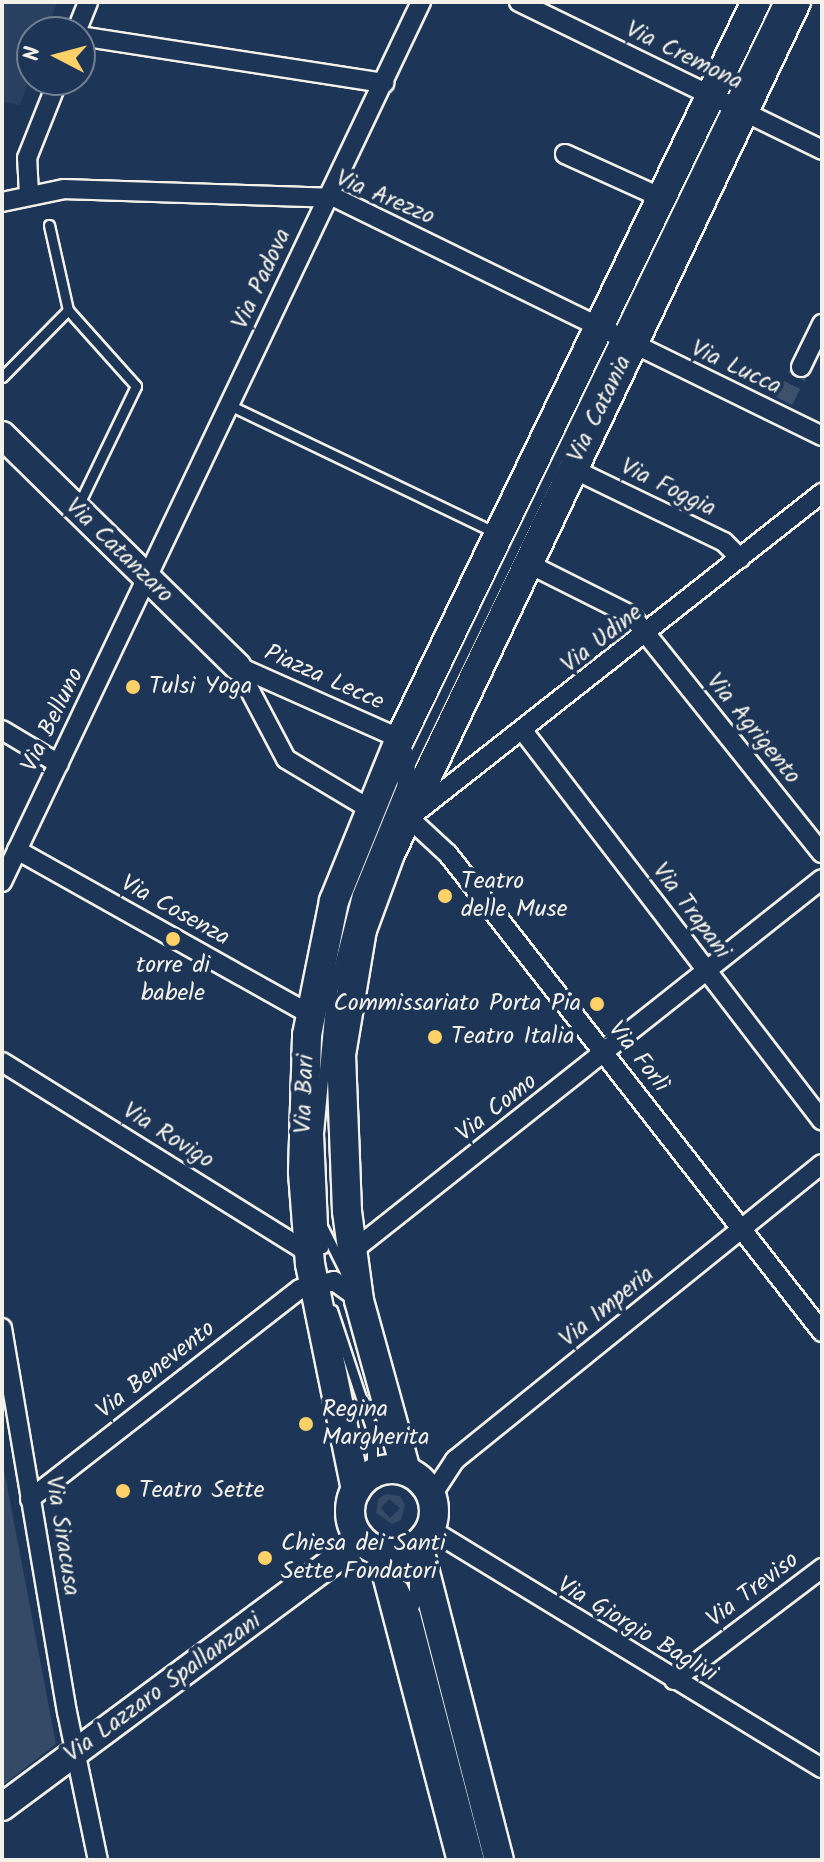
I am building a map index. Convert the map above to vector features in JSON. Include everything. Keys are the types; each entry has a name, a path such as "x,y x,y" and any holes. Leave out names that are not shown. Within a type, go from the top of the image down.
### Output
{"main road":[{"name":"Via Catania","path":"399,741 500,535 616,337 727,104 756,2"},
{"name":"Via Catania","path":"409,818 571,468 664,199 796,2"},
{"name":"Via Bari","path":"359,1487 318,1271 303,1118 309,1014 334,901 368,808 399,741"},
{"name":"Via Bari","path":"406,1471 352,1293 340,1089 345,1016 368,913 409,818"},
{"path":"462,1860 372,1546 352,1519 359,1487 383,1470 406,1471 432,1495 424,1537 499,1860"},
{"path":"372,1546 424,1537"}],"street":[{"name":"Via Padova","path":"147,578 421,2"},
{"name":"Via Cremona","path":"519,2 822,150"},
{"path":"96,37 384,83"},
{"path":"29,194 27,158 52,96"},
{"path":"565,154 664,199"},
{"name":"Via Arezzo","path":"2,202 29,194 73,189 328,196 616,337"},
{"path":"801,367 822,324"},
{"name":"Via Lucca","path":"616,337 822,436"},
{"name":"Via Catanzaro","path":"2,435 237,666"},
{"name":"Via Foggia","path":"571,468 724,542 740,558"},
{"name":"Via Udine","path":"409,818 648,634 822,493"},
{"name":"Via Agrigento","path":"527,563 631,615 822,853"},
{"name":"Via Belluno","path":"2,882 147,578"},
{"name":"Piazza Lecce","path":"237,666 399,741"},
{"name":"Piazza Lecce","path":"237,666 286,759 368,808"},
{"path":"2,730 59,764"},
{"name":"Via Trapani","path":"523,731 822,1120"},
{"name":"Via Bari","path":"399,741 407,772 409,818"},
{"name":"Via Forlì","path":"409,818 448,854 822,1332"},
{"name":"Via Cosenza","path":"17,850 309,1014"},
{"name":"Via Como","path":"350,1253 822,879"},
{"name":"Via Rovigo","path":"2,1062 352,1293"},
{"path":"2,1079 26,1077"},
{"name":"Via Imperia","path":"432,1495 455,1460 822,1164"},
{"name":"Via Benevento","path":"30,1499 318,1271"},
{"name":"Via Siracusa","path":"2,1328 30,1499 98,1860"},
{"name":"Via Giorgio Baglivi","path":"424,1537 822,1768"},
{"name":"Via Lazzaro Spallanzani","path":"2,1807 372,1546"},
{"name":"Via Treviso","path":"674,1680 822,1568"}],"lane":[{"name":"Via Catania","path":"727,104 778,2"},
{"path":"49,225 68,310 136,386 77,509"},
{"path":"2,377 68,310"},
{"name":"Via Catania","path":"407,772 616,337"},
{"path":"229,405 500,535"},
{"name":"Via Bari","path":"318,1271 321,1225 318,1133 328,1017 342,945 370,856 407,772"},
{"path":"368,808 373,825 370,856"},
{"name":"Via Bari","path":"321,1225 352,1293"},
{"path":"415,1614 424,1537"},
{"path":"372,1546 415,1614 479,1860"}],"shaded area":[{"path":"2,2 57,2 52,16 16,16 16,96 23,96 20,105 2,102"},
{"path":"2,1459 56,1744 2,1786"},
{"path":"386,1494 400,1496 405,1505 401,1520 392,1524 376,1513 378,1499","holes":["389,1499 400,1508 390,1518 381,1508"]}],"tunnel":[{"path":"784,401 801,367"}],"place":[{"name":"Tulsi Yoga","path":"133,687"},
{"name":"Teatro delle Muse","path":"445,896"},
{"name":"torre di babele","path":"173,939"},
{"name":"Commissariato Porta Pia","path":"597,1004"},
{"name":"Teatro Italia","path":"435,1037"},
{"name":"Regina Margherita","path":"306,1424"},
{"name":"Teatro Sette","path":"123,1491"},
{"name":"Chiesa dei Santi Sette Fondatori","path":"265,1558"}]}
